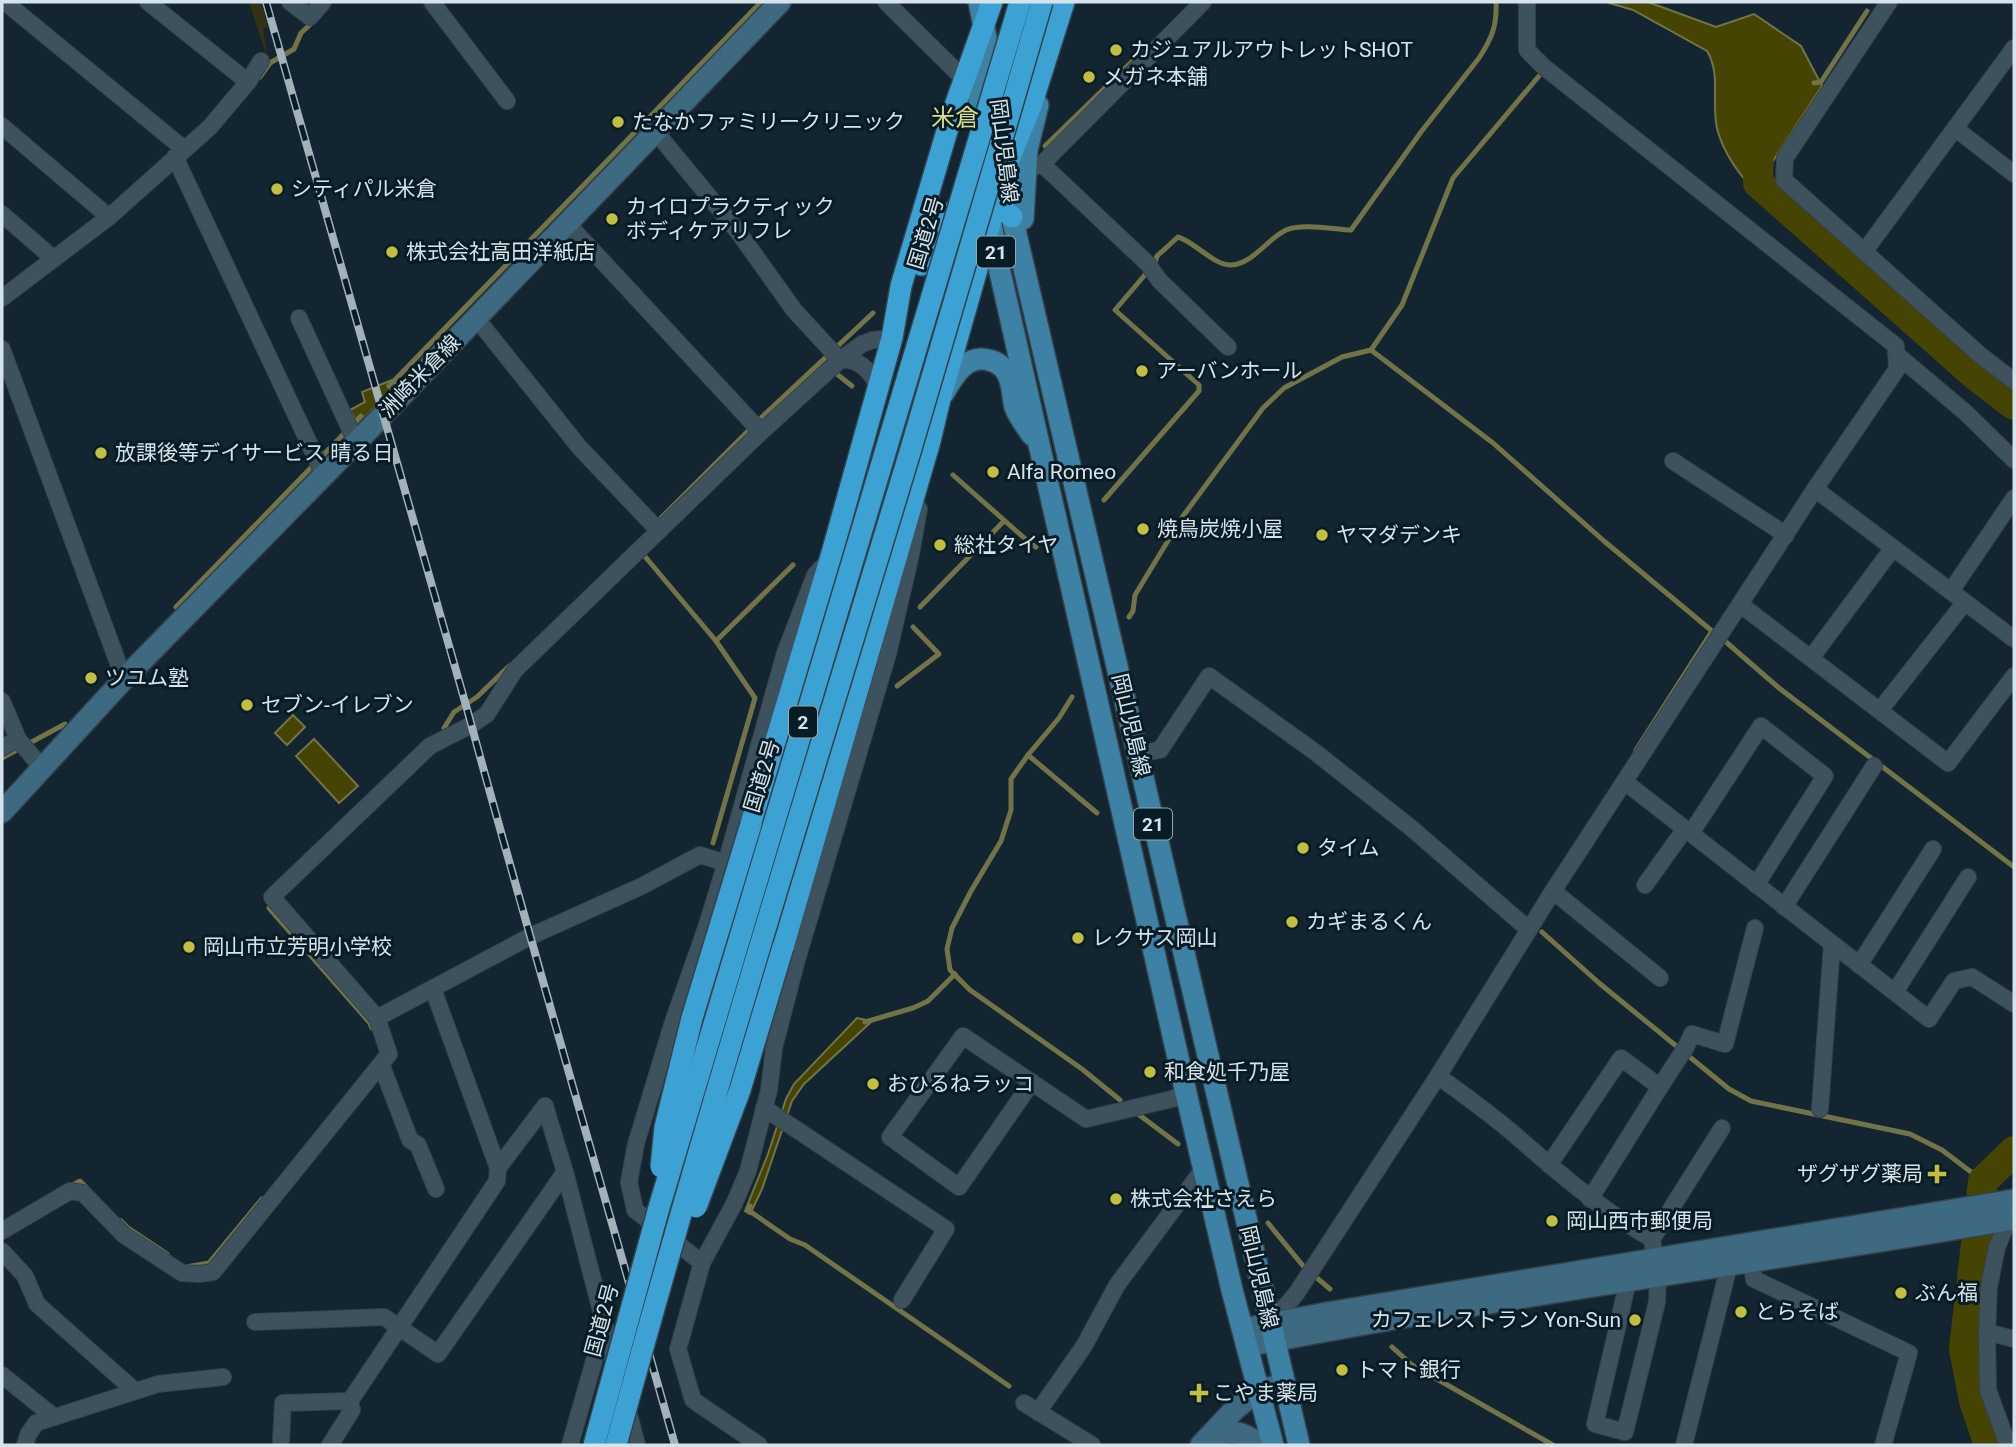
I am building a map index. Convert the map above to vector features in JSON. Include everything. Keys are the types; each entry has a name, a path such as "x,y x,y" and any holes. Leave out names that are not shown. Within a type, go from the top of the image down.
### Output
{"highway":[{"path":"657,1211 664,1127 692,1018 832,553 892,338 901,286 952,114 972,65 992,2"},
{"name":"国道2号","path":"594,1445 657,1211 1020,2"},
{"name":"2","path":"616,1445 664,1270 793,833 914,438 1042,2"},
{"path":"664,1270 696,1208 740,1090 930,441 991,209 1025,166 1031,106 1064,2"},
{"path":"972,65 995,82 1003,85 1018,83 1037,65 1052,44"},
{"path":"892,338 927,246 940,221 965,206 991,209 1012,217"}],"main road":[{"name":"岡山児島線","path":"977,2 972,65 1000,272 1186,1093 1273,1445"},
{"name":"岡山児島線","path":"977,2 995,82 1025,166 1012,217 1299,1445"},
{"path":"1024,263 1025,166"},
{"path":"940,399 954,376 968,361 984,359 996,362 1005,370 1010,381 1016,410 1041,448"}],"street":[{"path":"5,2 180,153 320,466"},
{"path":"148,2 248,82"},
{"path":"290,2 310,17 323,2"},
{"path":"432,2 507,101"},
{"name":"洲崎米倉線","path":"2,812 320,466 476,318 779,2"},
{"path":"886,2 972,65"},
{"path":"1203,2 1025,166 1151,268 1228,347"},
{"path":"1272,1332 1502,976 1528,929 1815,489 1897,369 1896,346 1544,67 1527,50 1527,2"},
{"path":"1888,2 1785,158 1784,180 1980,355 2014,381"},
{"path":"1864,251 2014,48"},
{"path":"2,298 109,217 210,127 248,82 261,61"},
{"path":"2,126 109,217"},
{"path":"1956,129 2014,174"},
{"path":"656,131 739,233 833,361"},
{"path":"2,214 54,259"},
{"path":"567,222 757,427"},
{"path":"299,318 352,433"},
{"path":"476,318 580,448 655,527"},
{"path":"2,1231 70,1191 83,1193 124,1236 182,1273 213,1272 389,1054 377,1018 272,897 430,746 487,714 515,670 757,427 833,361 862,344 892,338"},
{"path":"2,349 124,679"},
{"path":"1896,354 1965,412 2014,460"},
{"path":"833,361 849,359 868,371 874,377 878,388"},
{"path":"759,1445 693,1400 678,1349 702,1263 734,1204 776,1115 774,1048 796,963 888,654 911,554 930,441"},
{"path":"1673,461 1786,535"},
{"path":"1815,489 2014,639"},
{"path":"1951,591 2014,498"},
{"path":"1811,658 1894,548"},
{"path":"702,1263 635,1210 629,1182 636,1144 726,863 785,653 815,575 832,553"},
{"path":"1880,710 1965,602"},
{"path":"1741,604 1948,763 2014,676"},
{"path":"1137,754 1160,750 1209,676 1315,752 1410,827 1528,929"},
{"path":"2,701 22,744 42,768"},
{"path":"1645,885 1688,831 1761,726 1825,776 1756,885"},
{"path":"2,748 22,744"},
{"path":"1784,906 1874,766"},
{"path":"1625,782 1928,1018 1954,981 1972,977 2014,1004"},
{"path":"1859,965 1933,849"},
{"path":"377,1018 531,936 642,886 700,855 726,863"},
{"path":"1895,992 1968,877"},
{"path":"1553,891 1660,978"},
{"path":"1590,1199 1692,1034 1725,1044 1755,928"},
{"path":"703,936 796,963"},
{"path":"1820,1109 1832,944"},
{"path":"433,989 498,1168"},
{"path":"1032,1082 959,1187 890,1137 963,1035 1032,1082 1086,1119 1172,1099 1186,1093"},
{"path":"1549,1165 1621,1058 1660,1087"},
{"path":"381,1064 410,1140 418,1145 436,1189"},
{"path":"1438,1076 1513,1133 1590,1199 1629,1226 1655,1258 1657,1302 1625,1432 1595,1424 1628,1281"},
{"path":"330,1445 352,1410 350,1401 496,1181 498,1168 545,1106 637,1445"},
{"path":"776,1115 946,1229 902,1300"},
{"path":"1272,1332 1328,1329 1628,1281 1655,1258 1722,1128"},
{"path":"1092,1445 1031,1407 1084,1346 1117,1285 1204,1168"},
{"path":"255,1322 384,1317 438,1354 565,1172"},
{"path":"1245,1337 1655,1258 1749,1253 2005,1212 1989,1287 1987,1332 1988,1390 2008,1445"},
{"path":"2,1251 24,1276 37,1304 135,1391"},
{"path":"1655,1258 1729,1266 1749,1253"},
{"path":"1749,1253 1754,1279 1909,1353 1883,1445"},
{"path":"1684,1445 1729,1266"},
{"path":"570,1445 604,1325"},
{"path":"1987,1332 2014,1339"},
{"path":"2,1375 54,1417"},
{"path":"25,1445 36,1423 158,1384 223,1377"},
{"path":"1202,1444 1235,1409 1259,1390 1285,1384"},
{"path":"281,1441 283,1403 350,1401"},
{"path":"1202,1444 1228,1432 1237,1432 1251,1437 1260,1445"}],"shaded area":[{"path":"249,2 261,2 268,27 263,28 267,57"},
{"path":"1606,2 1648,2 1716,27 1754,14 1801,46 1822,86 1753,188 1732,162 1718,132 1714,70 1707,51 1633,10"},
{"path":"392,380 396,384 358,425 350,410 365,402 362,392"},
{"path":"293,715 305,727 287,745 275,733"},
{"path":"314,739 358,786 339,803 296,756"},
{"path":"857,1018 872,1021 804,1084 792,1101 762,1189 750,1214 745,1211 794,1084"}],"waterway":[{"path":"389,386 761,2"},
{"path":"1104,500 1199,391 1199,385 1115,310 1155,263 1157,256 1178,237 1224,264 1239,264 1279,234 1292,228 1351,230 1421,132 1479,58 1493,31 1496,2"},
{"path":"1814,83 1821,82 1867,11"},
{"path":"260,77 270,63 294,49 301,33 315,20"},
{"path":"1045,146 1148,46"},
{"path":"1129,617 1133,611 1135,595 1183,516 1263,408 1284,388 1342,357 1371,350 1402,305 1453,178 1539,76"},
{"path":"1759,142 1758,183 1975,375 2014,405"},
{"path":"654,525 762,417 873,313"},
{"path":"1371,350 1493,443 1712,631 1636,750"},
{"path":"833,371 852,386"},
{"path":"176,607 361,416"},
{"path":"953,475 1036,547"},
{"path":"920,607 1004,521"},
{"path":"642,553 716,641"},
{"path":"713,843 755,698 716,641 793,565"},
{"path":"897,686 939,654 913,627"},
{"path":"1726,642 1779,688 2014,867"},
{"path":"444,728 454,712 477,697 509,666"},
{"path":"1072,697 1059,718 1028,755 1097,813"},
{"path":"2,758 65,724"},
{"path":"1028,755 1011,779 1011,810 1001,841 952,928 947,949 950,970 970,990 1082,1069 1120,1100"},
{"path":"269,908 372,1028"},
{"path":"1542,932 1599,983 1729,1089 1751,1101 1910,1134 1942,1150 1983,1181"},
{"path":"865,1022 928,1001 955,974"},
{"path":"1138,1114 1178,1144"},
{"path":"1989,1445 1974,1401 1964,1349 1983,1181 2014,1151"},
{"path":"71,1186 80,1181 89,1190"},
{"path":"186,1267 209,1263 262,1199"},
{"path":"750,1206 748,1210 790,1239 805,1245 1009,1386"},
{"path":"121,1221 167,1254"},
{"path":"1268,1223 1304,1267 1330,1289"},
{"path":"1392,1347 1412,1365 1553,1445"}],"railway":[{"path":"266,2 675,1445"}],"place":[{"name":"カジュアルアウトレットSHOT","path":"1116,50"},
{"name":"メガネ本舗","path":"1089,77"},
{"name":"たなかファミリークリニック","path":"618,122"},
{"name":"シティパル米倉","path":"277,189"},
{"name":"カイロプラクティック ボディケアリフレ","path":"612,219"},
{"name":"株式会社高田洋紙店","path":"392,252"},
{"name":"アーバンホール","path":"1142,371"},
{"name":"放課後等デイサービス 晴る日","path":"101,453"},
{"name":"Alfa Romeo","path":"993,472"},
{"name":"焼鳥炭焼小屋","path":"1143,529"},
{"name":"ヤマダデンキ","path":"1322,535"},
{"name":"総社タイヤ","path":"940,545"},
{"name":"ツユム塾","path":"91,678"},
{"name":"セブン-イレブン","path":"247,705"},
{"name":"タイム","path":"1303,848"},
{"name":"カギまるくん","path":"1292,922"},
{"name":"レクサス岡山","path":"1078,938"},
{"name":"岡山市立芳明小学校","path":"189,947"},
{"name":"和食処千乃屋","path":"1150,1072"},
{"name":"おひるねラッコ","path":"873,1084"},
{"name":"ザグザグ薬局","path":"1937,1174"},
{"name":"株式会社さえら","path":"1116,1199"},
{"name":"岡山西市郵便局","path":"1552,1221"},
{"name":"ぶん福","path":"1901,1293"},
{"name":"とらそば","path":"1741,1312"},
{"name":"カフェレストラン Yon-Sun","path":"1635,1320"},
{"name":"トマト銀行","path":"1342,1370"},
{"name":"こやま薬局","path":"1199,1393"}],"district":[{"name":"米倉","path":"955,118"}]}
